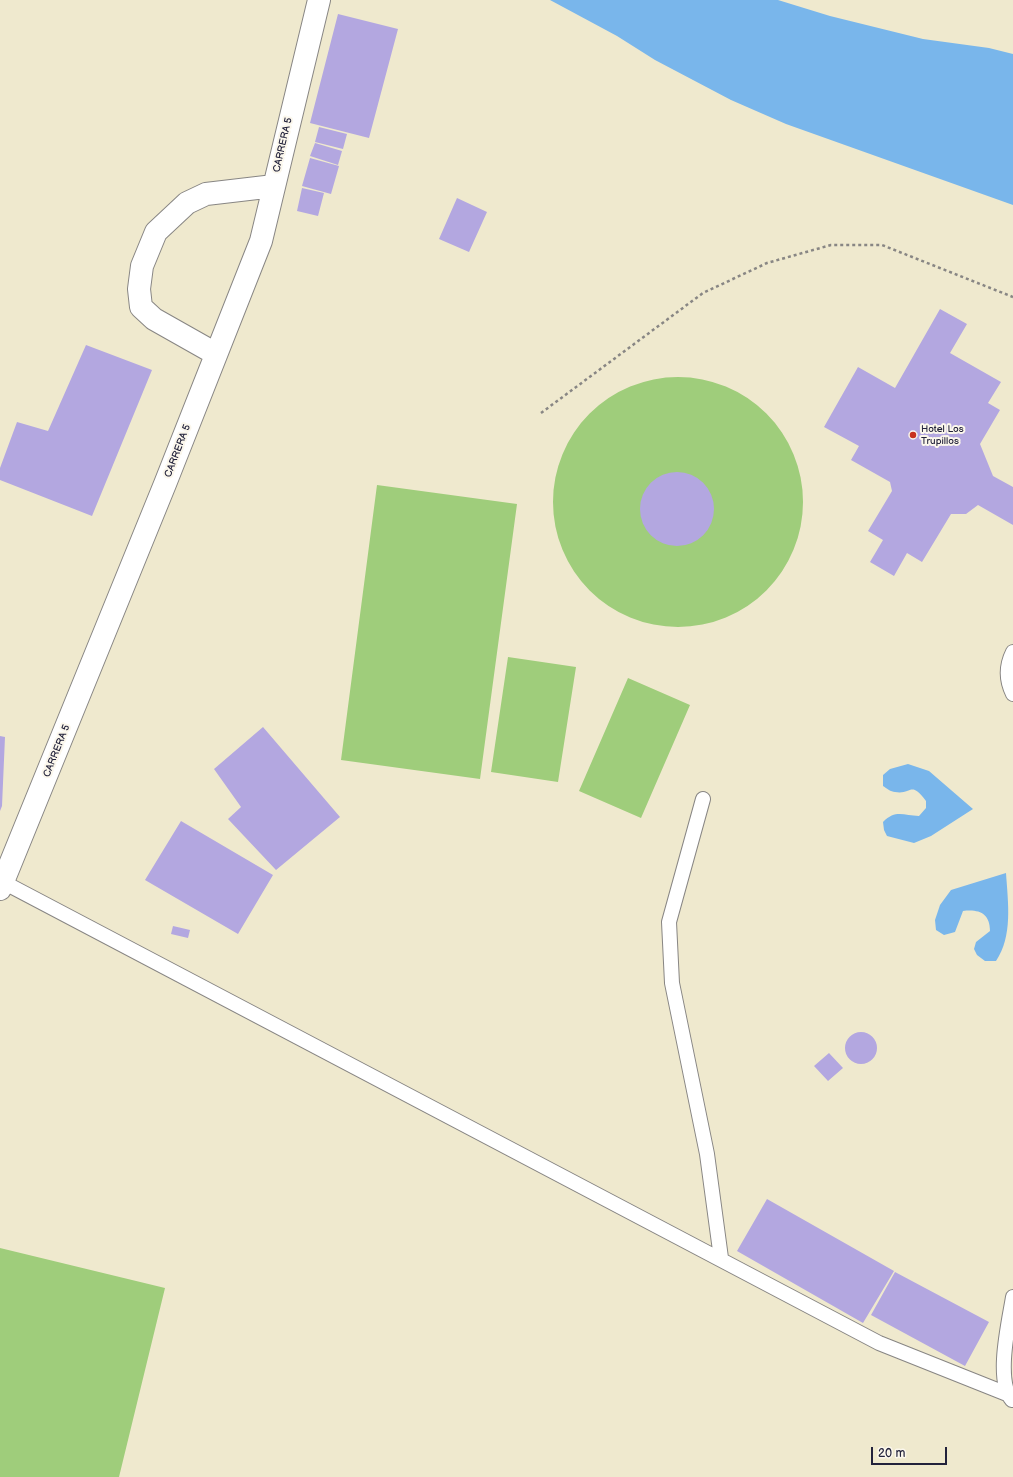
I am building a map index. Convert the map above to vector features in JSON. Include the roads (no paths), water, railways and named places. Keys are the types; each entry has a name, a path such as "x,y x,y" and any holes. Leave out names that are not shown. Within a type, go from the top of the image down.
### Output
{"street":[{"name":"CARRERA 5","path":"2,886 261,241 319,0"},
{"path":"216,354 154,319 141,307 139,289 142,266 156,232 187,203 206,194 274,186"}],"lane":[{"path":"1013,652 1008,662 1008,681 1013,694"},
{"path":"703,799 669,922 672,983 707,1154 721,1258"},
{"path":"2,886 721,1258 879,1343 1010,1398"},
{"path":"1010,1398 1003,1355 1013,1297"}],"water":[{"path":"550,0 778,0 830,16 923,39 989,48 1013,54 1013,205 786,124 731,100 655,60 617,36"},
{"path":"908,764 929,771 973,809 931,836 914,843 887,836 884,830 883,822 896,814 919,816 926,808 926,801 917,791 911,790 905,792 893,792 883,786 883,775 890,769"},
{"path":"1006,873 1008,919 1005,941 996,961 985,961 977,955 974,949 976,942 990,931 988,920 983,914 974,911 963,911 955,932 944,935 936,930 935,920 940,905 951,890"}],"place":[{"name":"Hotel Los Trupillos","path":"913,435"}]}
